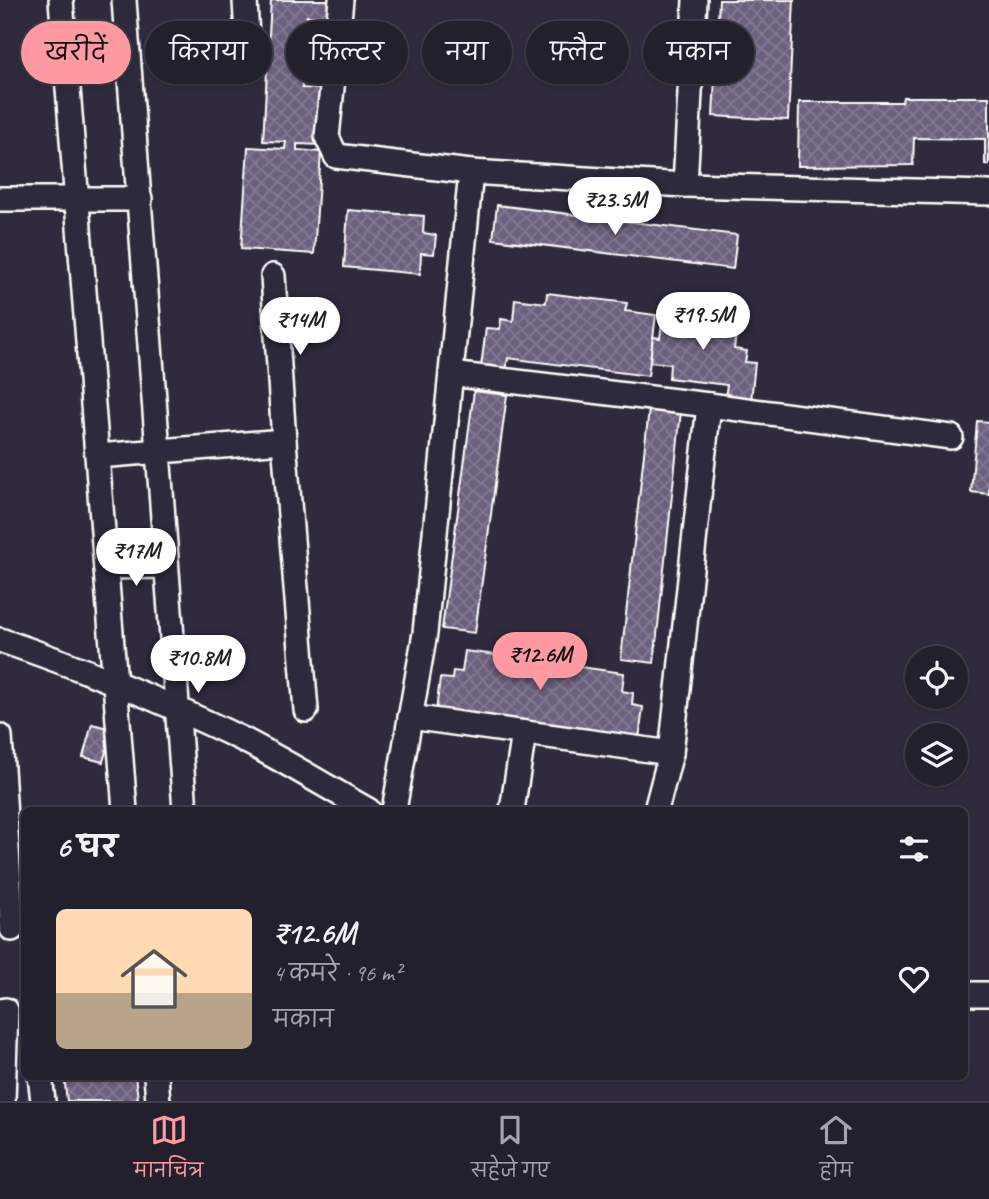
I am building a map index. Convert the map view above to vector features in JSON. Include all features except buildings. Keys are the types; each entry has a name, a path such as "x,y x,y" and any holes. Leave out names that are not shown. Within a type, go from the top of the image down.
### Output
{"street":[{"path":"61,0 125,807"},
{"path":"124,0 185,807"},
{"path":"244,0 245,21"},
{"path":"341,0 327,137 336,156 471,172 685,185 989,193"},
{"path":"685,185 695,0"},
{"path":"395,807 425,633 471,172"},
{"path":"0,199 140,199"},
{"path":"273,276 306,710"},
{"path":"450,374 951,437"},
{"path":"657,807 671,753 709,405"},
{"path":"98,456 284,441"},
{"path":"106,567 166,566"},
{"path":"0,640 115,681 177,708 243,740 363,807"},
{"path":"410,717 671,753"},
{"path":"512,807 524,733"},
{"path":"0,736 12,929"},
{"path":"968,994 989,994"},
{"path":"3,1101 10,1010"},
{"path":"40,1080 43,1101"},
{"path":"156,1080 158,1101"}]}
